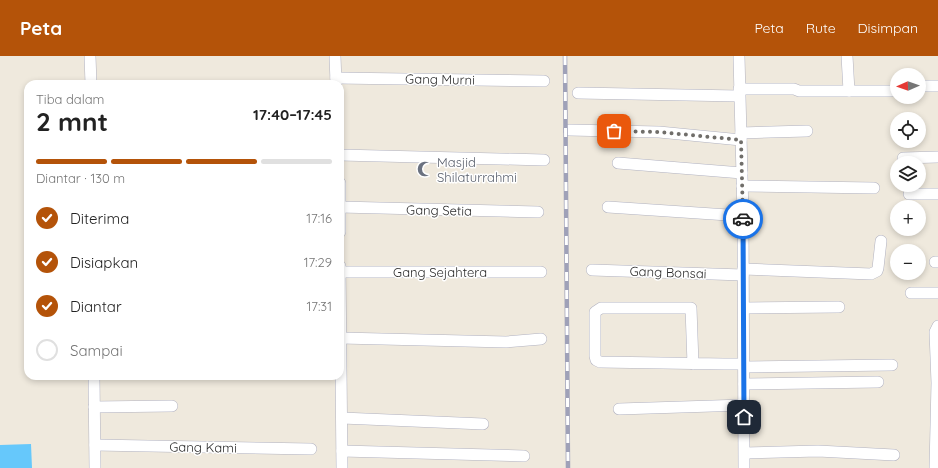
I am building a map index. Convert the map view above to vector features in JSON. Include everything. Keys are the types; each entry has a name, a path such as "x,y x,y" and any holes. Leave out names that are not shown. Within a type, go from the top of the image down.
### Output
{"street":[{"path":"90,56 91,80"},
{"path":"335,56 336,80"},
{"path":"731,56 738,56 741,136 744,308 744,468"},
{"path":"847,56 849,91"},
{"name":"Gang Murni","path":"344,81 544,81"},
{"path":"926,86 938,86"},
{"path":"578,92 890,91"},
{"path":"569,130 741,136 807,131"},
{"path":"344,155 544,160"},
{"path":"926,157 938,157"},
{"path":"618,163 742,173"},
{"path":"742,186 874,188"},
{"path":"909,194 938,194"},
{"name":"Gang Setia","path":"344,207 538,212"},
{"path":"608,207 743,216"},
{"name":"Gang Bonsai","path":"592,270 871,274 877,271 878,268 881,241"},
{"name":"Gang Sejahtera","path":"344,272 540,272"},
{"path":"911,293 938,293"},
{"path":"693,364 691,308 598,308 595,312 595,356 598,362 744,366 892,365"},
{"path":"744,308 838,308"},
{"path":"935,468 937,383 935,332 938,326"},
{"path":"344,338 506,342 541,339"},
{"path":"94,380 95,468"},
{"path":"341,380 342,468"},
{"path":"744,384 878,382"},
{"path":"619,409 744,405"},
{"path":"94,406 172,406"},
{"path":"342,418 483,424"},
{"name":"Gang Kami","path":"95,445 311,449"},
{"path":"342,451 524,456"},
{"path":"745,453 818,452 894,455"}],"water":[{"path":"31,444 32,468 0,468 0,445"}],"railway":[{"path":"565,56 568,468"}],"way so far":[{"path":"614,131 659,132 741,140 743,219"}],"place":[{"name":"Masjid Shilaturrahmi","path":"425,169"}],"route":[{"path":"743,219 744,417"}]}
